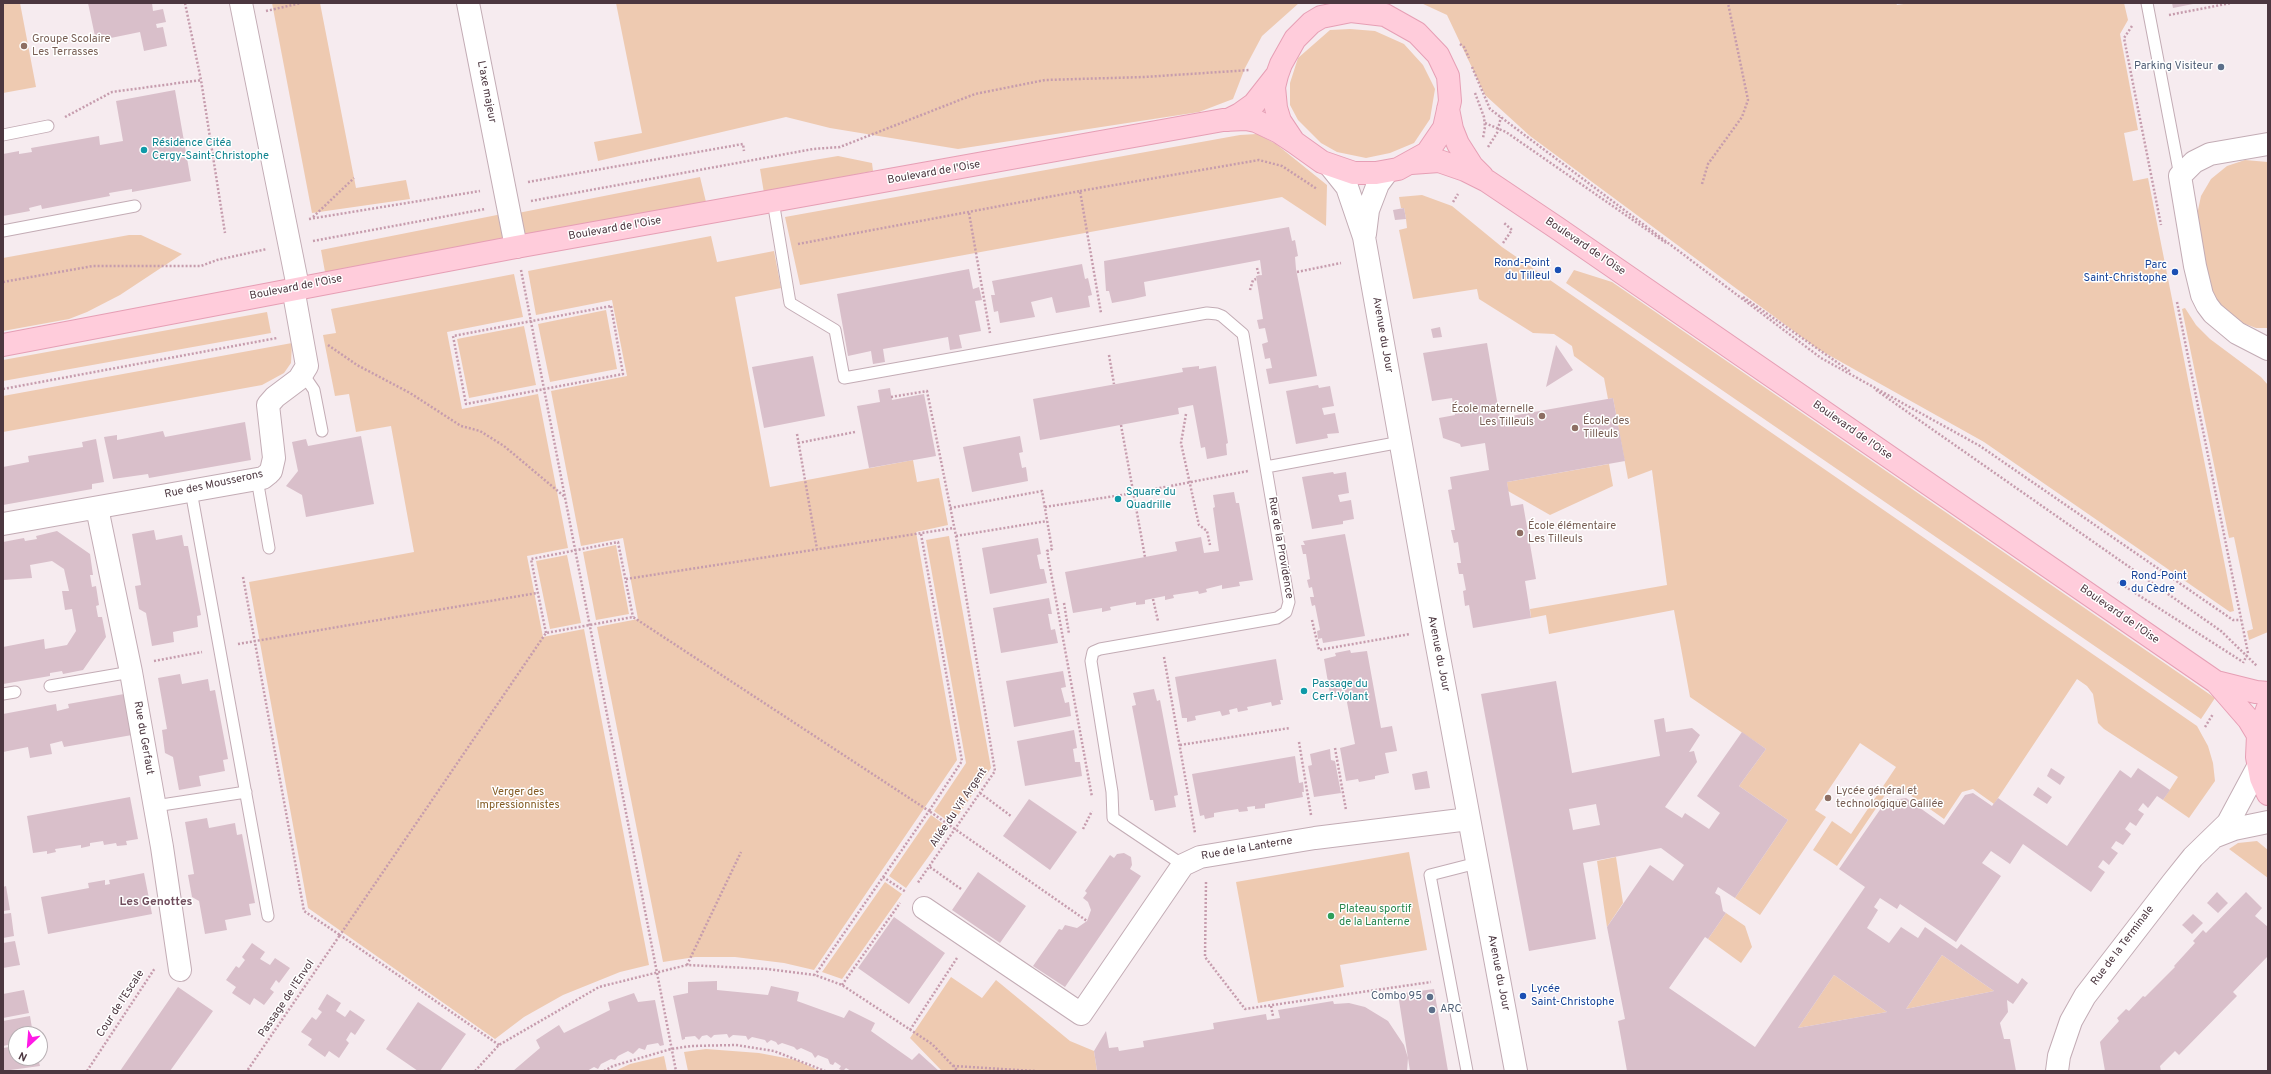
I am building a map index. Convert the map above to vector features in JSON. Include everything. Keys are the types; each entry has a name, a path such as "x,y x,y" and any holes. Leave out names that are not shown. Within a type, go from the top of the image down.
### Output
{"main road":[{"path":"1350,7 1375,12 1393,18 1417,33 1438,55 1448,76 1448,109 1444,128 1427,153 1411,163 1387,172 1354,173 1332,167 1311,156 1294,142 1280,121 1276,108 1274,87 1277,75 1289,48 1311,23 1321,17 1350,7"},
{"name":"Boulevard de l'Oise","path":"1228,120 1254,104 1277,75"},
{"name":"Boulevard de l'Oise","path":"1448,109 1452,129 1458,144 1472,166 1487,181"},
{"name":"Boulevard de l'Oise","path":"3,345 516,247 1228,120 1246,119 1256,121 1279,132 1294,142"},
{"name":"Boulevard de l'Oise","path":"1411,163 1439,161 1465,170 1487,181 2224,687 2249,720 2258,735"},
{"name":"Boulevard de l'Oise","path":"2224,687 2268,693"},
{"path":"2268,707 2258,735 2258,767 2268,794"}],"street":[{"path":"240,3 295,288 307,361 303,374"},
{"name":"L'axe majeur","path":"468,3 516,247"},
{"path":"2268,144 2202,157 2180,176 2195,266 2202,295 2207,305 2213,314 2237,333 2268,349"},
{"name":"Avenue du Jour","path":"1332,167 1347,187 1364,237 1434,630 1516,1071"},
{"name":"Avenue du Jour","path":"1364,237 1368,210 1378,184 1387,172"},
{"name":"Rue des Mousserons","path":"3,524 257,479 268,474 273,465 274,451 268,405 303,374"},
{"name":"Rue du Gerfaut","path":"97,508 131,669 155,806 179,965"},
{"name":"Rue de la Terminale","path":"2057,1071 2059,1056 2071,1021 2084,996 2173,882 2194,857 2216,836 2236,810 2258,767"},
{"name":"Rue de la Lanterne","path":"1191,861 1350,832 1469,819"},
{"name":"Rue de la Terminale","path":"2216,836 2234,829 2268,822"},
{"path":"914,901 1081,1014 1191,861"}],"lane":[{"path":"2148,3 2180,176"},
{"path":"3,135 48,126"},
{"name":"Rue de la Providence","path":"773,201 790,303 835,330 844,378 1207,313 1217,314 1231,322 1243,334 1289,602 1286,612 1277,618 1100,649 1093,652 1091,661 1112,792 1113,818 1191,861"},
{"path":"3,231 135,206"},
{"path":"303,374 314,390 322,431"},
{"path":"1266,467 1401,442"},
{"path":"257,479 269,548"},
{"path":"191,491 268,916"},
{"path":"50,686 131,669"},
{"path":"3,694 15,692"},
{"path":"155,806 246,792"},
{"path":"1467,1071 1430,875 1477,862"}],"path":[{"path":"185,3 201,80 225,233"},
{"path":"272,10 301,3"},
{"path":"1702,184 1708,164 1742,117 1748,100 1728,3"},
{"path":"2162,229 2124,38 2135,22 2231,3"},
{"path":"1458,42 1464,47 1490,109 1821,358 1980,446 2232,620 2241,620"},
{"path":"840,148 975,94 1045,80 1144,77 1253,70"},
{"path":"48,126 112,92 201,80"},
{"path":"1486,151 1498,128 1501,117"},
{"path":"1485,123 1506,132 1699,266"},
{"path":"1080,190 1259,160 1282,166 1313,188 1323,191"},
{"path":"312,218 354,178"},
{"path":"969,213 994,351"},
{"path":"516,247 676,1071"},
{"path":"1297,272 1340,263"},
{"path":"3,282 93,266 201,266"},
{"path":"1257,268 1259,276"},
{"path":"1250,290 1253,280 1256,279"},
{"path":"2176,298 2248,653 2244,663 2224,687 2205,728"},
{"path":"611,306 623,374 466,404 453,336 530,320 611,306"},
{"path":"3,389 284,337 303,337 324,342 357,365 410,392 461,426 480,432 504,446 565,498"},
{"path":"1109,355 1114,384"},
{"path":"1864,382 2221,631 2263,671"},
{"name":"Allée du Vif Argent","path":"842,986 900,902 914,901 930,867 995,771 956,536 927,390 891,396"},
{"path":"1186,414 1181,443 1198,526 1207,531 1210,545"},
{"path":"1121,425 1145,557"},
{"path":"798,443 855,432"},
{"path":"797,434 817,550"},
{"path":"1045,507 1134,493 1266,467"},
{"path":"950,508 1042,491 1052,548 1047,551 1089,790 1094,801"},
{"path":"956,536 1047,521"},
{"path":"626,579 954,528"},
{"path":"815,975 962,761 921,534"},
{"path":"633,617 618,542 531,558 546,633 633,617 956,829 1087,921"},
{"path":"244,577 304,911 499,1045"},
{"path":"2118,582 2244,663"},
{"path":"131,669 256,640 537,593"},
{"path":"1153,599 1158,622"},
{"path":"1064,603 1069,634"},
{"path":"1312,620 1319,650 1434,630"},
{"name":"Passage de l'Envol","path":"247,1071 546,633"},
{"path":"1164,657 1180,745 1191,861"},
{"path":"1180,745 1290,728"},
{"path":"1298,742 1315,838"},
{"path":"1335,748 1350,832"},
{"path":"980,793 1011,816"},
{"path":"1083,829 1092,813 1093,807"},
{"path":"687,964 741,852"},
{"path":"930,867 961,889"},
{"path":"1206,882 1205,957 1245,1008 1271,1006 1449,978"},
{"path":"910,1030 970,939"},
{"path":"475,1071 499,1045 599,987 687,964 768,969 815,975 842,986 932,1044 958,1071"},
{"name":"Cour de l'Escale","path":"87,1071 157,965 179,965"},
{"path":"1271,1006 1273,1016"},
{"path":"604,1071 613,1066 671,1049 690,1046 736,1045 774,1051 825,1071"},
{"path":"953,1066 1035,1071"}],"green space":[{"path":"3,3 20,3 36,87 3,93"},
{"path":"272,3 320,3 356,188 406,180 410,199 312,213"},
{"path":"616,3 1299,3 1262,36 1245,68 1233,99 1199,112 958,149 830,128 786,117 598,161 594,142 642,133"},
{"path":"1421,3 1896,3 1897,5 1910,3 2124,3 2128,20 2120,34 2138,130 2124,133 2133,181 2148,178 2234,611 2230,612 1984,442 1818,349 1530,136 1485,95 1447,15"},
{"path":"1350,29 1375,31 1404,44 1423,65 1435,89 1430,119 1414,143 1390,153 1366,158 1337,152 1321,143 1298,120 1290,105 1290,83 1298,58 1330,30"},
{"path":"1257,134 1276,144 1327,185 1326,226 1282,197 800,285 785,217 1240,135"},
{"path":"838,156 872,163 873,171 764,193 760,169"},
{"path":"2245,160 2268,162 2268,328 2256,328 2237,321 2216,301 2209,282 2197,215 2201,196 2211,179 2227,166"},
{"path":"700,177 706,202 523,235 518,213"},
{"path":"1422,195 1452,206 1502,247 2197,726 2208,746 2213,763 2215,781 2189,818 2163,800 2178,777 2104,729 2098,723 2093,694 2087,686 2077,679 1994,804 1973,789 1962,792 1944,819 1906,792 1885,795 1837,866 1813,850 1832,821 1851,834 1896,767 1860,743 1815,810 1826,817 1760,915 1735,898 1788,820 1739,786 1766,749 1690,697 1674,610 1549,634 1546,615 1531,618 1530,609 1667,585 1652,470 1628,479 1613,398 1608,399 1604,378 1574,356 1572,346 1554,334 1533,333 1479,299 1477,289 1413,299 1399,230 1407,228 1404,208 1401,208 1399,197"},
{"path":"502,214 507,239 325,272 321,250"},
{"path":"129,235 141,235 182,254 120,295 87,312 69,319 3,331 3,258"},
{"path":"711,236 717,262 774,251 781,288 735,297 770,487 913,460 917,482 939,478 948,525 916,532 957,760 814,970 784,963 735,957 695,957 663,962 597,627 638,619 623,538 581,546 551,391 627,376 612,300 536,315 528,271"},
{"path":"1574,270 1612,282 2215,698 2201,719 1566,283"},
{"name":"Verger des Impressionnistes","path":"514,274 523,317 447,332 462,409 538,394 568,548 527,556 543,637 584,629 649,965 620,972 563,995 524,1017 495,1039 308,908 249,582 414,552 391,426 356,432 349,394 335,396 323,335 336,333 331,309"},
{"path":"2185,308 2196,325 2210,339 2261,377 2268,385 2268,632 2249,640 2247,631 2253,629 2234,537 2229,538 2182,309"},
{"path":"606,310 617,369 550,382 538,324"},
{"path":"267,312 271,333 3,381 3,360"},
{"path":"524,326 536,385 469,398 457,339"},
{"path":"292,343 291,363 284,373 262,385 3,432 3,396"},
{"path":"1609,464 1613,486 1550,515 1508,491 1507,482"},
{"path":"949,536 991,768 952,824 934,811 966,763 926,540"},
{"path":"616,545 629,614 596,620 583,552"},
{"path":"567,555 581,623 550,629 536,561"},
{"path":"931,815 949,828 906,888 889,876"},
{"path":"2257,841 2268,850 2268,878 2229,849 2238,843"},
{"name":"Plateau sportif de la Lanterne","path":"1409,852 1427,950 1340,965 1344,987 1258,1003 1236,882"},
{"path":"1616,857 1623,903 1607,927 1597,861"},
{"path":"885,882 902,894 842,979 822,972"},
{"path":"1726,913 1745,926 1752,947 1741,963 1708,939"},
{"path":"1942,955 1994,991 1906,1009"},
{"path":"1834,975 1887,1012 1798,1028"},
{"path":"951,977 982,998 996,980 1070,1041 1094,1051 1097,1071 942,1071 910,1038"},
{"path":"706,1049 759,1053 796,1060 820,1071 688,1071 684,1052"},
{"path":"664,1056 667,1071 615,1071 630,1064"}],"building":[{"path":"88,3 152,3 153,11 163,9 166,22 156,24 157,28 163,27 167,46 144,51 140,32 96,41"},
{"path":"2172,3 2193,3 2193,4 2173,8"},
{"name":"Résidence Citéa Cergy-Saint-Christophe","path":"175,90 191,181 132,192 132,189 109,193 110,196 42,209 41,205 29,208 30,211 3,216 3,154 19,151 19,154 32,152 31,148 99,136 100,145 123,141 116,101"},
{"path":"1404,208 1406,219 1395,220 1393,210"},
{"path":"1289,227 1292,241 1295,240 1298,256 1295,257 1296,269 1317,376 1269,384 1266,369 1272,368 1270,358 1265,359 1262,344 1268,342 1265,328 1259,329 1257,320 1263,319 1256,276 1262,275 1260,260 1144,282 1146,296 1133,299 1112,303 1109,291 1106,291 1104,261"},
{"path":"1082,264 1085,279 1088,278 1092,295 1088,296 1090,307 1056,313 1052,297 1031,302 1035,317 1000,323 998,311 994,312 991,295 995,295 992,281"},
{"path":"969,269 973,289 979,287 982,300 975,301 981,331 959,335 962,348 950,350 948,337 883,349 885,362 873,364 871,351 848,356 837,294"},
{"path":"1440,327 1442,337 1433,338 1431,329"},
{"path":"1487,343 1500,418 1613,398 1625,461 1507,482 1511,506 1523,504 1536,579 1525,581 1531,618 1473,628 1469,605 1465,606 1463,591 1466,590 1463,574 1459,574 1457,563 1461,563 1458,542 1454,543 1451,530 1455,530 1448,490 1452,489 1450,477 1489,470 1485,443 1461,447 1460,444 1443,438 1439,418 1455,415 1452,398 1432,401 1423,353"},
{"path":"1556,345 1573,370 1546,387"},
{"path":"813,356 825,416 764,428 752,367"},
{"path":"1199,366 1199,369 1216,366 1228,443 1226,444 1227,455 1207,459 1205,447 1201,448 1193,405 1178,408 1179,414 1040,440 1033,399 1183,372 1182,368"},
{"path":"1318,385 1319,388 1330,386 1334,406 1322,408 1324,415 1335,413 1339,433 1327,434 1328,438 1296,444 1286,391"},
{"path":"890,388 892,400 924,394 936,456 869,468 857,406 880,402 878,390"},
{"path":"245,422 251,460 149,478 148,474 113,479 104,437 117,435 117,440 163,431 165,437"},
{"path":"361,436 374,504 306,517 302,495 286,486 298,471 292,442 306,439 308,446"},
{"path":"1020,436 1023,452 1019,453 1022,468 1026,467 1028,481 972,492 963,447"},
{"path":"96,439 104,482 92,484 92,489 3,505 3,467 29,462 28,456 83,447 82,442"},
{"path":"1333,472 1334,474 1346,472 1349,493 1338,495 1340,502 1351,500 1354,519 1343,521 1343,524 1312,529 1302,477"},
{"path":"1234,492 1236,503 1239,503 1253,580 1239,582 1240,586 1222,589 1222,585 1206,589 1207,592 1199,594 1198,591 1173,595 1174,598 1165,600 1165,596 1145,600 1145,604 1136,605 1136,602 1110,607 1111,610 1102,612 1102,608 1073,613 1065,572 1177,551 1175,542 1201,537 1204,553 1219,551 1213,508 1215,507 1213,495"},
{"path":"154,530 156,540 182,535 184,546 188,546 201,615 197,616 198,627 173,632 174,642 152,646 146,613 139,609 135,586 141,585 132,534"},
{"path":"57,531 90,554 93,575 90,575 92,587 96,586 99,605 96,606 98,617 102,617 106,637 83,670 63,674 62,671 50,673 50,676 3,684 3,647 44,639 45,649 67,645 76,631 72,609 65,610 62,591 69,591 64,569 52,561 30,565 32,578 3,580 3,542 24,538 25,541 37,539 36,536"},
{"path":"1345,534 1365,636 1323,643 1322,638 1318,639 1317,631 1320,630 1315,605 1312,606 1310,597 1314,597 1312,587 1309,588 1307,580 1310,579 1306,554 1303,554 1301,545 1305,545 1303,541"},
{"path":"1038,538 1041,554 1037,555 1040,569 1044,569 1047,583 990,594 982,548"},
{"path":"1049,598 1052,614 1048,614 1051,630 1055,629 1058,643 1001,653 993,608"},
{"path":"1350,650 1351,653 1367,651 1381,728 1392,726 1397,751 1385,753 1389,773 1375,776 1375,779 1359,782 1358,779 1346,781 1340,748 1355,744 1345,692 1330,694 1324,659 1336,656 1335,653"},
{"path":"1276,659 1283,700 1280,700 1281,704 1272,706 1271,702 1247,707 1248,710 1238,712 1237,708 1229,710 1230,714 1222,716 1220,711 1195,716 1196,720 1187,722 1187,718 1182,718 1175,677"},
{"path":"1063,671 1066,687 1061,688 1065,703 1069,702 1071,716 1014,727 1006,681"},
{"path":"180,674 182,684 208,679 210,691 215,690 228,759 223,760 225,771 199,776 201,786 179,790 173,757 165,753 162,730 167,729 158,678"},
{"path":"1556,681 1572,773 1660,756 1654,720 1664,718 1666,732 1692,728 1700,735 1689,752 1694,751 1697,762 1665,807 1682,818 1685,813 1709,829 1720,813 1697,796 1742,732 1766,749 1739,786 1788,820 1735,898 1718,887 1715,893 1720,896 1723,911 1726,913 1708,939 1705,937 1669,988 1755,1047 1865,887 1839,869 1886,801 1906,798 1944,825 1965,795 1973,793 1992,806 1998,798 2067,846 2120,770 2131,778 2138,768 2170,790 2163,800 2157,796 2148,808 2143,803 2138,810 2144,814 2136,826 2130,822 2125,829 2131,834 2123,845 2116,841 2111,848 2118,853 2109,865 2103,860 2098,867 2105,872 2091,892 2023,844 2010,864 1991,851 1982,863 2001,876 1956,942 1900,904 1897,909 1880,898 1874,907 1878,910 1867,928 1889,943 1901,927 1918,938 1925,927 1957,949 1961,944 2018,984 2022,978 2028,983 2013,1004 2007,1000 2008,1012 2000,1023 2004,1039 2010,1039 2016,1071 1627,1071 1618,1021 1625,1019 1607,927 1650,865 1673,881 1684,865 1661,848 1583,863 1596,939 1529,951 1481,694","holes":["1596,804 1600,825 1573,830 1569,809","1942,955 1994,991 1906,1009","1834,975 1887,1012 1798,1028"]},
{"path":"1154,689 1157,701 1160,700 1178,795 1174,796 1176,807 1155,811 1153,800 1150,800 1132,706 1136,705 1133,693"},
{"path":"124,694 132,735 64,747 62,741 50,744 52,754 30,758 28,747 3,752 3,714 56,704 57,711 69,708 68,704"},
{"path":"1074,730 1077,748 1073,749 1075,762 1080,762 1082,776 1025,786 1017,741"},
{"path":"1330,749 1331,760 1335,761 1341,793 1314,797 1308,766 1312,765 1310,754"},
{"path":"1295,756 1299,783 1303,782 1303,797 1265,804 1265,808 1255,809 1255,806 1247,807 1248,811 1239,812 1238,809 1214,813 1214,817 1205,819 1204,815 1200,816 1192,774"},
{"path":"2051,768 2065,777 2060,785 2047,776"},
{"path":"1427,771 1430,788 1415,790 1412,774"},
{"path":"2038,787 2052,797 2047,804 2033,795"},
{"path":"130,797 138,839 126,841 127,845 117,846 116,843 104,845 103,841 90,843 90,846 81,848 81,845 55,849 56,852 47,854 47,851 33,853 27,816"},
{"path":"1029,799 1077,832 1050,870 1003,836"},
{"path":"207,818 209,828 235,823 237,835 242,834 255,903 249,904 251,915 225,920 227,930 205,934 199,901 192,897 188,875 194,874 185,822"},
{"path":"1124,853 1131,857 1132,865 1130,869 1141,876 1065,987 1033,966 1059,929 1062,930 1065,925 1077,928 1087,921 1091,910 1088,902 1083,898 1087,893 1085,891 1110,855 1114,858 1117,854"},
{"path":"978,872 1026,906 1000,943 952,910"},
{"path":"144,873 152,914 48,934 41,897 89,888 88,883 105,880 105,885 110,884 109,880"},
{"path":"6,886 10,910 3,911 3,887"},
{"path":"2217,892 2228,903 2218,913 2207,903"},
{"path":"2246,892 2262,908 2255,916 2268,927 2268,956 2233,992 2237,996 2179,1055 2175,1051 2160,1066 2161,1071 2105,1071 2100,1042 2119,1021 2117,1018 2126,1009 2129,1011 2143,996 2145,997 2175,967 2174,966 2195,943 2193,941 2203,930 2206,933"},
{"path":"11,913 14,936 3,938 3,914"},
{"path":"2193,914 2203,923 2192,934 2182,925"},
{"path":"894,917 945,953 909,1004 858,968"},
{"path":"15,941 20,965 3,968 3,943"},
{"path":"252,943 265,952 260,959 270,965 275,958 290,968 279,983 276,980 270,989 274,992 264,1005 254,998 250,1005 232,993 236,987 226,980 236,966 239,968 245,960 242,957"},
{"path":"717,981 717,990 768,995 771,986 799,992 797,1001 844,1018 849,1010 875,1023 871,1031 912,1060 919,1053 939,1071 851,1071 846,1068 843,1071 839,1069 841,1066 835,1062 833,1065 830,1064 828,1059 818,1055 815,1058 812,1053 801,1048 797,1050 794,1047 782,1043 778,1045 776,1042 771,1040 767,1043 765,1040 752,1037 748,1040 746,1036 733,1035 729,1038 727,1034 714,1035 711,1038 707,1035 702,1036 699,1040 695,1036 685,1037 685,1039 682,1040 673,996 688,993 688,982"},
{"path":"178,987 213,1011 170,1071 120,1071"},
{"path":"1434,989 1448,1071 1410,1071 1398,994"},
{"path":"24,990 29,1013 3,1018 3,994"},
{"path":"634,993 638,1002 655,1000 664,1045 660,1046 658,1043 647,1045 645,1050 639,1048 633,1054 628,1051 618,1056 615,1060 611,1059 601,1064 598,1069 594,1067 587,1071 513,1071 540,1048 536,1040 559,1025 564,1033 610,1010 608,1002"},
{"path":"327,994 341,1003 336,1011 345,1017 350,1010 365,1020 355,1035 351,1032 346,1040 349,1043 339,1058 329,1051 325,1057 308,1045 312,1039 301,1032 312,1017 316,1020 322,1012 318,1009"},
{"path":"1333,1001 1334,1004 1349,1003 1365,1007 1388,1021 1404,1045 1408,1058 1407,1071 1097,1071 1094,1051 1106,1031 1109,1048 1118,1047 1119,1051 1144,1047 1143,1041 1214,1029 1213,1023 1266,1014 1267,1020 1280,1018 1278,1010"},
{"path":"418,1002 466,1034 440,1071 418,1071 386,1049"},
{"path":"30,1016 32,1026 8,1026 8,1045 3,1046 3,1021"},
{"path":"8,1047 8,1066 40,1066 3,1071 3,1048"}],"place":[{"name":"Groupe Scolaire Les Terrasses","path":"24,46"},
{"name":"Parking Visiteur","path":"2221,67"},
{"name":"Résidence Citéa Cergy-Saint-Christophe","path":"144,150"},
{"name":"Rond-Point du Tilleul","path":"1558,270"},
{"name":"Parc Saint-Christophe","path":"2175,272"},
{"name":"École maternelle Les Tilleuls","path":"1542,416"},
{"name":"École des Tilleuls","path":"1575,428"},
{"name":"Square du Quadrille","path":"1118,499"},
{"name":"École élémentaire Les Tilleuls","path":"1520,533"},
{"name":"Rond-Point du Cèdre","path":"2123,583"},
{"name":"Passage du Cerf-Volant","path":"1304,691"},
{"name":"Lycée général et technologique Galilée","path":"1828,798"},
{"name":"Plateau sportif de la Lanterne","path":"1331,916"},
{"name":"Lycée Saint-Christophe","path":"1523,996"},
{"name":"Combo 95","path":"1430,997"},
{"name":"ARC","path":"1432,1010"}],"district":[{"name":"Les Genottes","path":"156,903"}]}
